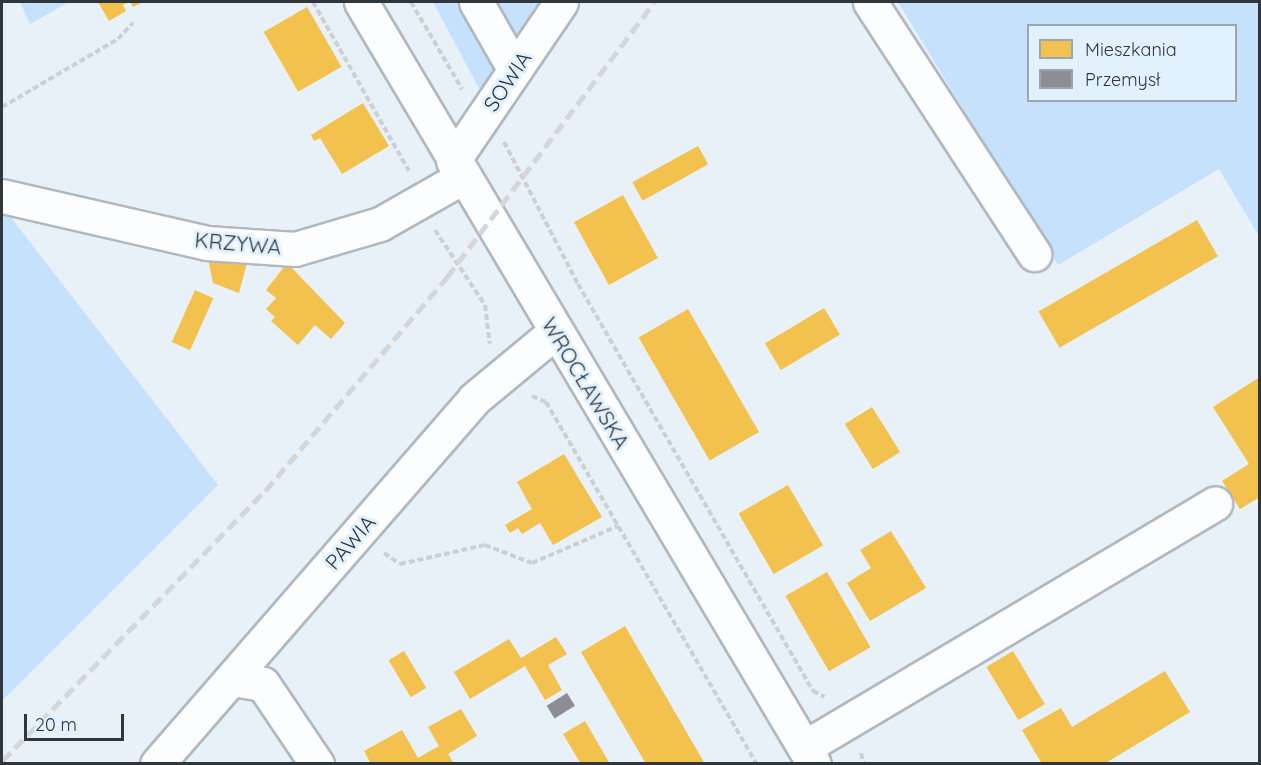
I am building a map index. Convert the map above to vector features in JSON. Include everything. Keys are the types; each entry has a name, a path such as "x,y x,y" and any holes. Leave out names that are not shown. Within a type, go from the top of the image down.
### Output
{"street":[{"name":"WROCŁAWSKA","path":"361,2 458,169 809,755"},
{"path":"476,2 514,70"},
{"name":"SOWIA","path":"458,169 485,113 561,2"},
{"path":"870,2 1034,254"},
{"name":"KRZYWA","path":"2,196 207,243 295,249 380,224 458,169"},
{"name":"PAWIA","path":"157,764 474,399 555,332"},
{"path":"809,755 846,722 1215,504"},
{"path":"232,679 263,684 317,764"}],"path":[{"path":"411,2 465,93 474,95 485,113 813,691 831,700 846,722 864,764"},
{"path":"2,107 118,39 133,24"},
{"path":"356,535 400,564 485,544 532,563 618,526"}],"shaded area":[{"path":"20,2 69,2 30,24"},
{"path":"433,2 543,2 481,92"},
{"path":"898,2 1259,2 1259,236 1219,169 1058,265"},
{"path":"2,206 218,485 2,701"}],"building: Mieszkania":[{"path":"98,2 129,2 123,5 126,11 109,21"},
{"path":"130,2 143,2 133,7"},
{"path":"307,7 342,67 298,92 264,32"},
{"path":"363,103 389,146 342,174 320,138 314,141 311,135"},
{"path":"698,146 708,164 643,201 632,182"},
{"path":"623,195 658,258 609,285 574,222"},
{"path":"1197,220 1218,256 1060,348 1039,312"},
{"path":"207,254 247,263 239,293 213,283"},
{"path":"287,263 345,323 331,339 315,325 298,345 271,321 275,317 266,309 276,298 266,290"},
{"path":"195,290 213,298 190,350 172,342"},
{"path":"824,308 840,335 781,370 765,344"},
{"path":"688,309 759,432 710,460 639,338"},
{"path":"1260,377 1260,497 1240,509 1222,481 1249,464 1213,407"},
{"path":"872,407 900,452 873,469 845,424"},
{"path":"564,454 602,517 553,545 540,523 522,534 518,528 510,533 505,525 532,509 517,482"},
{"path":"788,485 823,546 774,574 739,514"},
{"path":"891,531 926,588 870,621 847,583 871,568 860,550"},
{"path":"827,572 870,647 829,671 785,596"},
{"path":"625,626 705,764 646,764 581,652"},
{"path":"556,637 567,654 548,665 562,690 545,700 525,666 470,699 454,672 509,639 521,658"},
{"path":"404,651 426,688 411,697 389,660"},
{"path":"1013,651 1045,704 1018,720 986,667"},
{"path":"1165,671 1190,712 1104,764 1042,764 1022,730 1061,708 1072,727"},
{"path":"461,709 477,736 448,754 454,764 371,764 364,751 402,730 418,758 439,746 428,727"},
{"path":"585,721 610,764 581,764 563,734"}],"building: Przemysł":[{"path":"567,693 575,706 555,718 547,706"}],"railway":[{"path":"2,761 265,491 447,277 654,2"}]}
